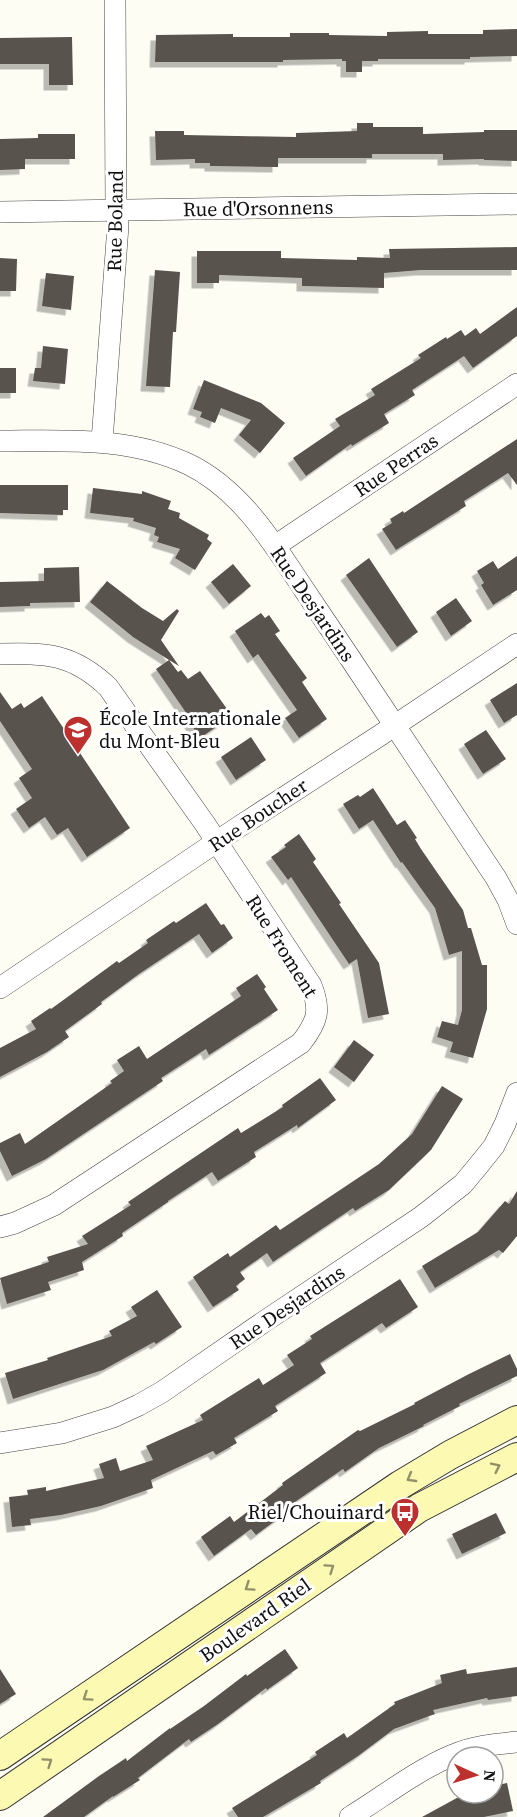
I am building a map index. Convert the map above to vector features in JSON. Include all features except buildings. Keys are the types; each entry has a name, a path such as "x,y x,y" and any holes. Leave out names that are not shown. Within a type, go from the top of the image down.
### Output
{"street":[{"name":"Rue Boland","path":"102,441 117,234 115,0"},
{"name":"Rue d'Orsonnens","path":"0,212 517,204"},
{"name":"Rue Perras","path":"275,546 517,384"},
{"name":"Rue Desjardins","path":"0,441 102,441 146,450 189,464 210,476 229,492 275,546 496,878 517,924"},
{"name":"Rue Boucher","path":"0,988 517,644"},
{"name":"Rue Froment","path":"0,654 39,653 60,657 93,672 108,687 217,842 310,985 318,1001 311,1031 301,1043 54,1205 25,1219 0,1227"},
{"name":"Rue Desjardins","path":"0,1443 62,1433 113,1417 139,1405 162,1392 421,1217 463,1184 494,1146 506,1124 517,1093"},
{"name":"Boulevard Riel","path":"0,1756 356,1514 430,1467 517,1420"},
{"name":"Boulevard Riel","path":"0,1796 419,1508 517,1457"},
{"path":"356,1514 372,1539"},
{"path":"350,1817 431,1766 455,1754 517,1742"}],"place":[{"name":"École Internationale du Mont-Bleu","path":"78,756"},
{"name":"Riel/Chouinard","path":"405,1538"}]}
